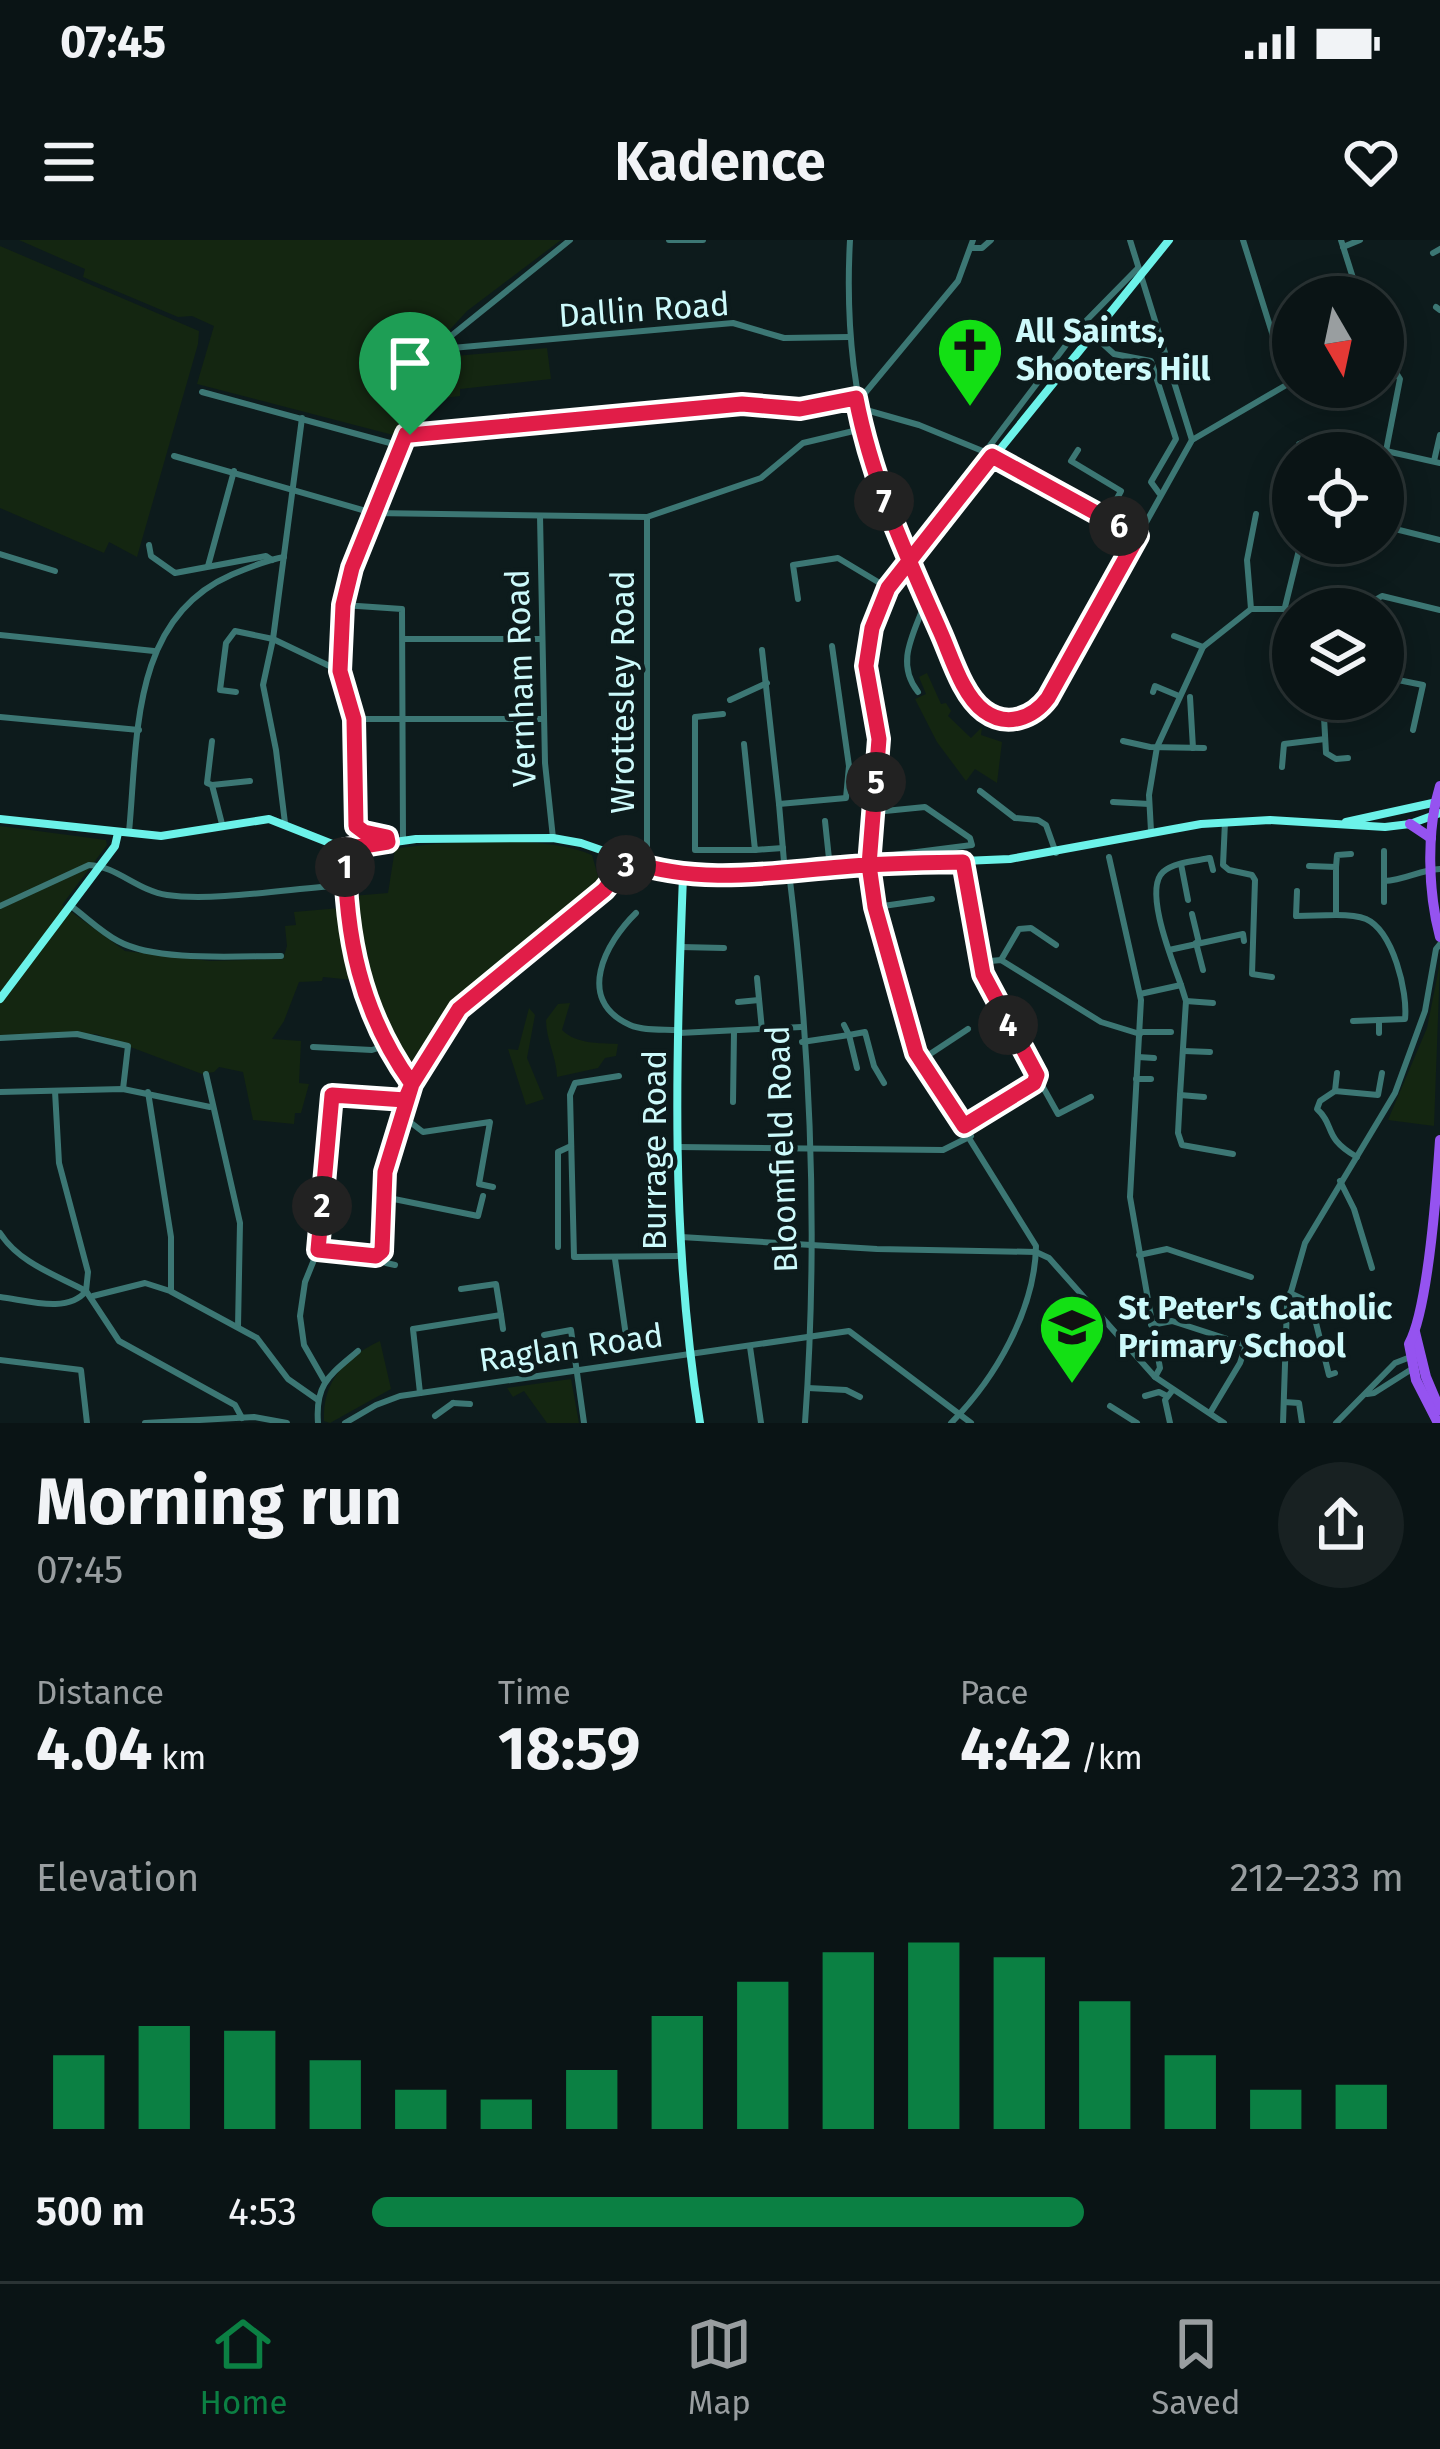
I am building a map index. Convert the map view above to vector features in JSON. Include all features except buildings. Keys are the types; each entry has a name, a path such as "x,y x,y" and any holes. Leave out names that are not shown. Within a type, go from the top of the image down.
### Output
{"highway":[{"path":"1440,786 1432,841 1440,940"},
{"path":"1410,824 1427,832 1432,841"},
{"path":"1438,1423 1409,1344 1415,1333 1440,1141"},
{"path":"1416,1361 1440,1410"}],"street":[{"path":"388,842 387,837 356,826 354,719 340,671 343,605 373,512 441,349 468,319 570,240"},
{"path":"669,240 703,240"},
{"path":"850,240 849,337 857,403 877,484 976,703 999,718 1023,718 1048,698 1192,440 1288,384 1243,240"},
{"path":"857,403 958,280 973,244 982,248 992,240"},
{"path":"1130,240 1192,440"},
{"path":"951,1423 994,1370 1012,1332 1036,1252 1035,1240 911,1042 875,907 869,861 879,739 866,666 872,628 888,588 1079,328 1169,240"},
{"path":"1352,276 1342,243 1360,240"},
{"path":"989,454 1140,271"},
{"name":"Dallin Road","path":"441,349 733,323 784,338 849,337"},
{"path":"1092,334 1114,354 1151,361 1175,440 1151,482 1160,494"},
{"path":"202,392 400,446"},
{"path":"406,434 742,404 800,409 857,403 989,454 1138,536"},
{"path":"285,823 262,685 273,639 302,418"},
{"path":"174,455 373,512 647,518 761,478 803,443 862,429"},
{"path":"1404,455 1437,463 1440,435"},
{"path":"1078,450 1071,461 1121,490 1106,519"},
{"path":"208,567 234,471"},
{"path":"1251,609 1247,560 1256,514"},
{"name":"Vernham Road","path":"540,516 544,719 553,838"},
{"name":"Wrottesley Road","path":"647,518 647,868"},
{"path":"1404,531 1440,540"},
{"path":"149,549 175,573 266,556 272,560"},
{"path":"0,554 55,571"},
{"path":"0,999 123,834 143,688 154,651 173,618 202,591 284,557"},
{"path":"798,599 793,565 838,558 888,588"},
{"path":"1404,601 1440,610"},
{"path":"918,692 909,681 905,661 928,604"},
{"path":"343,605 402,609 403,840"},
{"path":"1150,831 1156,748 1203,647 1251,609 1272,608"},
{"path":"236,692 220,690 230,633 242,631 273,639 340,671"},
{"path":"0,635 154,651"},
{"path":"1174,636 1203,647"},
{"path":"403,639 542,639"},
{"path":"779,804 846,798 849,766 832,646"},
{"name":"Bloomfield Road","path":"762,650 787,873 809,1148 814,1245 806,1423"},
{"path":"1404,682 1423,686 1413,730"},
{"path":"730,700 767,683"},
{"path":"1153,692 1155,686 1179,695"},
{"path":"1190,697 1193,748"},
{"path":"723,714 694,717 695,850 783,848"},
{"path":"0,717 139,730"},
{"path":"354,719 544,719"},
{"path":"1324,720 1329,757 1348,758"},
{"path":"1282,767 1284,744 1325,739"},
{"path":"212,741 207,783 250,782"},
{"path":"1123,741 1156,748 1204,748"},
{"path":"744,744 755,850"},
{"path":"212,785 221,824"},
{"path":"980,791 1015,818 1046,825 1056,853"},
{"path":"1117,812 1117,802 1149,804"},
{"path":"869,861 972,845 970,838 925,806 872,813"},
{"path":"0,819 173,836 260,818 285,823 345,849 403,840 553,838 683,876 736,878 869,861 963,862 1056,853 1150,831 1225,822 1370,828 1410,824 1437,808"},
{"path":"1339,824 1437,808"},
{"path":"825,821 830,868"},
{"path":"1225,822 1223,865 1252,874 1255,880 1252,974 1272,976"},
{"path":"345,849 348,926 358,977 387,1045 412,1084"},
{"path":"1384,851 1384,902"},
{"path":"1336,915 1337,854 1352,854"},
{"path":"1109,857 1140,994 1130,1197 1160,1368 1155,1378"},
{"path":"1213,870 1210,858 1181,864 1163,872 1155,889 1168,950 1186,1001 1178,1133 1183,1145 1233,1154"},
{"path":"395,1265 379,1254 385,1172 412,1084 459,1009 604,890 628,861"},
{"path":"963,862 980,962 990,992 1037,1079 1058,1114 1091,1097"},
{"path":"1181,864 1188,900"},
{"path":"0,906 89,865 101,865 133,884 171,896 345,885"},
{"path":"1310,866 1336,866"},
{"path":"1384,880 1408,880 1424,869 1437,869"},
{"name":"Burrage Road","path":"683,876 676,1147 680,1256 700,1423"},
{"path":"1297,891 1296,919 1362,917 1384,934 1406,1001 1405,1019 1353,1021"},
{"path":"875,907 932,899"},
{"path":"71,906 112,938 132,947 195,956 281,956"},
{"path":"636,913 613,935 609,958 601,970 598,994 618,1017 633,1027 678,1031 801,1027"},
{"path":"1192,914 1202,970"},
{"path":"1001,960 1019,929 1030,928 1055,945"},
{"path":"1168,950 1243,934"},
{"path":"1282,1423 1290,1293 1305,1243 1395,1093 1426,1004 1440,940"},
{"path":"681,947 724,948"},
{"path":"980,962 1001,960 1101,1022 1140,1033 1171,1032"},
{"path":"757,978 762,1030"},
{"path":"1140,994 1181,985"},
{"path":"738,1002 759,1000"},
{"path":"1186,1001 1213,1003"},
{"path":"1406,1001 1426,1004"},
{"path":"1378,1033 1379,1020"},
{"path":"844,1025 857,1068"},
{"path":"920,1060 968,1029"},
{"path":"734,1032 734,1102"},
{"path":"802,1042 865,1032 884,1083"},
{"path":"0,1038 77,1034 128,1046 123,1089"},
{"path":"1199,1040 1199,1053"},
{"path":"313,1047 372,1050 387,1045"},
{"path":"1183,1051 1210,1052"},
{"path":"1138,1057 1154,1058"},
{"path":"1335,1090 1336,1073"},
{"path":"1357,1157 1335,1144 1317,1109 1335,1090 1378,1095 1382,1073"},
{"path":"206,1074 240,1223 238,1328"},
{"path":"619,1076 575,1083 570,1095 574,1257 680,1256"},
{"path":"964,1126 1037,1079"},
{"path":"1136,1079 1151,1079"},
{"path":"0,1092 123,1089 212,1108"},
{"path":"55,1090 59,1163 88,1272 89,1294 107,1327 128,1348 236,1405 242,1418"},
{"path":"148,1092 171,1237 170,1291"},
{"path":"325,1380 300,1331 305,1282 318,1250 332,1095 405,1100"},
{"path":"1180,1095 1204,1097"},
{"path":"400,1114 423,1132 490,1122 478,1184 493,1187"},
{"path":"676,1147 943,1150 971,1136"},
{"path":"558,1247 558,1152 571,1146"},
{"path":"1340,1181 1372,1268"},
{"path":"384,1197 478,1216 483,1196"},
{"path":"0,1233 32,1263 89,1294"},
{"path":"679,1237 1036,1252 1048,1258 1170,1394 1169,1423"},
{"path":"1139,1255 1167,1249 1251,1277"},
{"path":"318,1250 379,1254"},
{"path":"615,1258 627,1343"},
{"path":"0,1297 59,1304 145,1283 170,1291 257,1338 288,1379 317,1400"},
{"path":"461,1289 496,1283 503,1329"},
{"path":"1290,1293 1311,1303 1329,1375 1335,1373"},
{"path":"421,1394 413,1329 501,1315"},
{"path":"1151,1325 1172,1321 1246,1345 1209,1414"},
{"path":"544,1335 571,1330 584,1423"},
{"name":"Raglan Road","path":"345,1423 376,1405 421,1394 854,1333 971,1423"},
{"path":"750,1347 761,1423"},
{"path":"318,1423 317,1400 325,1380 358,1351"},
{"path":"0,1360 81,1370 87,1423"},
{"path":"1367,1394 1374,1394 1416,1361"},
{"path":"1336,1423 1396,1363 1416,1361"},
{"path":"808,1388 846,1390 860,1397"},
{"path":"450,1389 453,1403"},
{"path":"1145,1396 1170,1394 1223,1423"},
{"path":"1284,1402 1299,1403 1302,1423"},
{"path":"435,1416 453,1403 470,1404"},
{"path":"1110,1406 1137,1423"},
{"path":"145,1423 242,1418 287,1423"}],"green space":[{"path":"19,240 561,240 467,311 434,347 397,436 197,384 214,326 192,316 178,317 83,277 85,269"},
{"path":"0,246 199,331 137,557 109,542 104,553 0,508"},
{"path":"547,348 551,379 460,389 460,396 427,400 443,357"},
{"path":"927,673 941,704 946,703 951,711 948,716 971,738 982,727 981,735 1002,742 997,783 975,769 966,781 937,742 915,699 926,694 919,677"},
{"path":"0,826 106,840 107,845 62,905 125,951 210,961 283,959 285,926 296,925 294,912 340,908 340,897 388,893 395,849 495,841 572,848 592,855 601,887 456,1006 416,1069 390,1042 364,981 323,977 322,981 299,982 272,1039 301,1041 299,1083 309,1084 301,1113 295,1113 294,1124 253,1120 243,1072 219,1067 202,1074 96,1034 0,1035"},
{"path":"1440,963 1434,1126 1388,1120 1427,1028"},
{"path":"570,1003 562,1030 581,1040 618,1044 616,1056 605,1058 598,1068 557,1077 546,1020 558,1004"},
{"path":"529,1008 535,1015 527,1058 544,1099 526,1105 508,1049 518,1050"},
{"path":"380,1341 391,1389 330,1423 324,1421 327,1394 338,1372"},
{"path":"571,1379 579,1423 547,1423 524,1391 513,1397 507,1388"}],"place":[{"name":"All Saints, Shooters Hill","path":"970,409"},
{"name":"St Peter's Catholic Primary School","path":"1072,1386"}],"route":[{"path":"410,435 406,434 352,568 339,646 340,671 354,719 356,826 381,834 388,842 345,849 350,940 374,1019 412,1084 385,1172 382,1251 376,1256 318,1250 332,1095 405,1100 412,1084 459,1009 620,876 628,861 683,876 723,878 869,865 963,862 983,974 1037,1075 1034,1083 964,1126 911,1042 875,907 869,865 879,739 866,680 868,645 898,572 908,560 946,512 992,456 1138,536 1048,698 1031,714 1006,720 976,703 946,645 908,560 882,497 856,398 800,409 742,404 410,435"}]}
